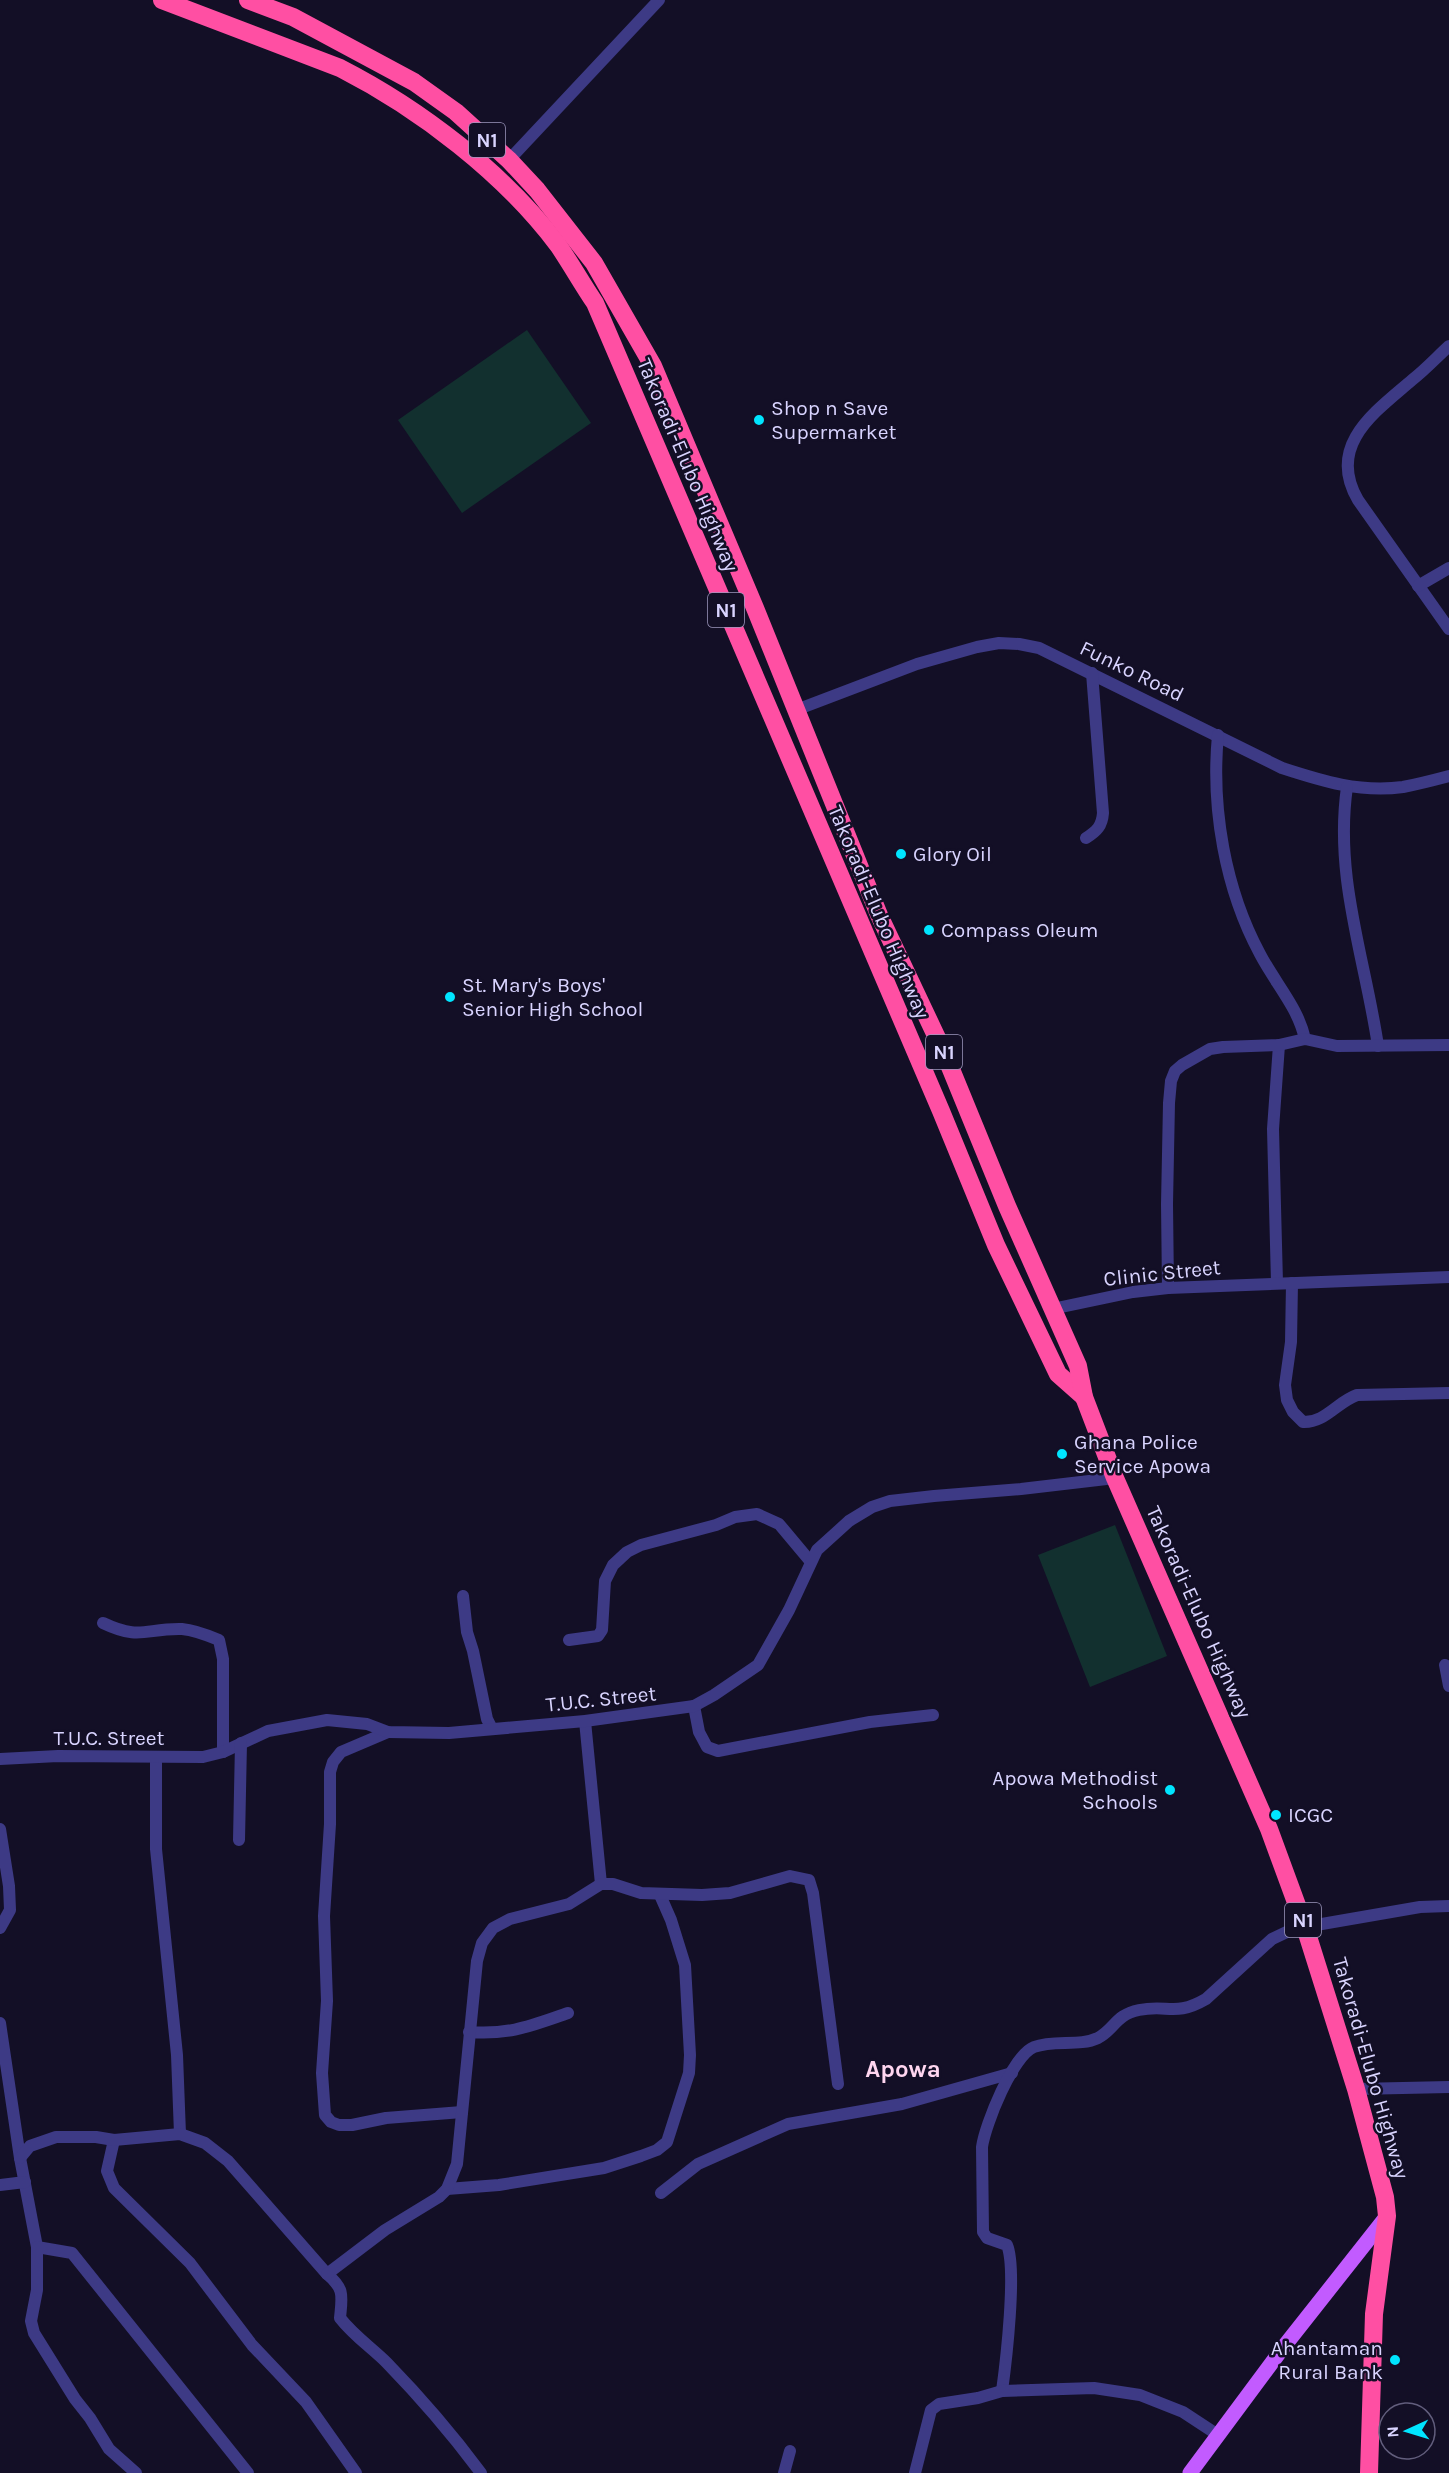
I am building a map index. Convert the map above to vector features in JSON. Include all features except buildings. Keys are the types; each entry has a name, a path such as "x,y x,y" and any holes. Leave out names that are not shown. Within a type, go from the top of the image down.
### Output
{"highway":[{"name":"Takoradi-Elubo Highway","path":"162,0 340,68 368,82 439,130 497,179 557,245 595,303 941,1111 996,1245 1058,1374 1084,1397"},
{"name":"Takoradi-Elubo Highway","path":"260,2 312,26 414,82 456,112 509,160 537,190 594,263 653,366 879,915 946,1057 1078,1366 1084,1397 1115,1478 1269,1829 1305,1927 1356,2089 1385,2197 1387,2216 1374,2314 1369,2473"}],"main road":[{"path":"1190,2473 1281,2349 1387,2216"}],"street":[{"path":"509,160 659,0"},
{"path":"1449,346 1371,415 1352,444 1347,473 1352,491 1449,629"},
{"path":"1418,586 1449,568"},
{"name":"Funko Road","path":"796,710 916,664 977,647 999,643 1019,644 1039,648 1282,768 1347,787 1402,787 1449,776"},
{"path":"1086,838 1096,832 1102,824 1103,813 1092,673"},
{"path":"1218,735 1217,794 1222,842 1228,868 1250,932 1268,968 1301,1020 1305,1039"},
{"path":"1347,787 1344,834 1349,906 1364,968 1378,1046"},
{"path":"1168,1288 1168,1129 1171,1081 1175,1071 1210,1049 1279,1045 1305,1039 1337,1046 1449,1045"},
{"path":"1277,1283 1273,1129 1279,1045"},
{"name":"Clinic Street","path":"1052,1309 1133,1292 1168,1288 1449,1277"},
{"path":"1292,1283 1291,1333 1285,1384 1287,1400 1293,1412 1303,1422 1322,1419 1345,1399 1358,1395 1449,1393"},
{"name":"T.U.C. Street","path":"0,1759 58,1756 203,1757 223,1752 268,1731 327,1720 367,1724 388,1732 449,1733 585,1721 694,1706 758,1665 789,1610 810,1561 826,1540 849,1521 872,1507 890,1501 1115,1478"},
{"path":"569,1640 598,1636 602,1630 605,1581 614,1565 627,1552 641,1545 716,1525 735,1517 757,1514 779,1524 810,1561"},
{"path":"463,1596 466,1632 473,1651 487,1719 492,1730"},
{"path":"103,1623 121,1632 137,1635 185,1629 219,1640 223,1659 223,1752"},
{"path":"1445,1665 1449,1686"},
{"path":"694,1706 699,1732 703,1740 707,1747 718,1751 870,1722 933,1715"},
{"path":"585,1721 602,1884"},
{"path":"388,1732 341,1752 333,1762 330,1772 330,1824 324,1916 327,2001 322,2073 325,2115 339,2125 352,2125 394,2117 462,2112"},
{"path":"239,1840 241,1743"},
{"path":"156,1758 156,1849 177,2055 180,2134"},
{"path":"0,1829 9,1886 10,1910 0,1929"},
{"path":"327,2274 411,2213 430,2204 447,2189 457,2164 477,1961 482,1943 493,1928 510,1919 568,1904 602,1884 660,1895 730,1893 790,1876 809,1880 813,1893 838,2084"},
{"path":"447,2189 499,2185 604,2168 641,2156 667,2142 689,2073 690,2055 685,1965 671,1920 660,1895"},
{"path":"1002,2391 1011,2285 1010,2258 1007,2245 987,2238 983,2232 982,2147 983,2136 999,2096 1025,2053 1034,2047 1089,2041 1100,2037 1125,2014 1142,2009 1182,2010 1194,2007 1206,1999 1272,1939 1293,1929 1420,1907 1449,1905"},
{"path":"469,2032 492,2034 514,2031 568,2013"},
{"path":"0,2023 36,2247 37,2290 31,2321 34,2333 109,2449 136,2473"},
{"path":"661,2193 698,2164 788,2124 902,2104 1012,2073"},
{"path":"1356,2089 1449,2087"},
{"path":"20,2158 30,2146 56,2137 96,2137 114,2140 180,2134 206,2143 228,2162 327,2274 340,2285 342,2299 340,2318 385,2361 445,2425 481,2473"},
{"path":"114,2140 107,2171 114,2188 190,2263 252,2345 306,2402 356,2473"},
{"path":"0,2185 25,2182"},
{"path":"36,2247 72,2253 248,2473"},
{"path":"915,2473 931,2410 939,2404 978,2398 1002,2391 1094,2388 1140,2395 1184,2412 1218,2435"},
{"path":"784,2473 790,2451"}],"green space":[{"path":"527,330 591,423 462,513 398,420"},
{"path":"1115,1525 1167,1656 1090,1687 1038,1555"}],"place":[{"name":"Shop n Save Supermarket","path":"759,420"},
{"name":"Glory Oil","path":"901,854"},
{"name":"Compass Oleum","path":"929,930"},
{"name":"St. Mary's Boys' Senior High School","path":"450,997"},
{"name":"Ghana Police Service Apowa","path":"1062,1454"},
{"name":"Apowa Methodist Schools","path":"1170,1790"},
{"name":"ICGC","path":"1276,1815"},
{"name":"Ahantaman Rural Bank","path":"1395,2360"}],"district":[{"name":"Apowa","path":"903,2069"}]}
